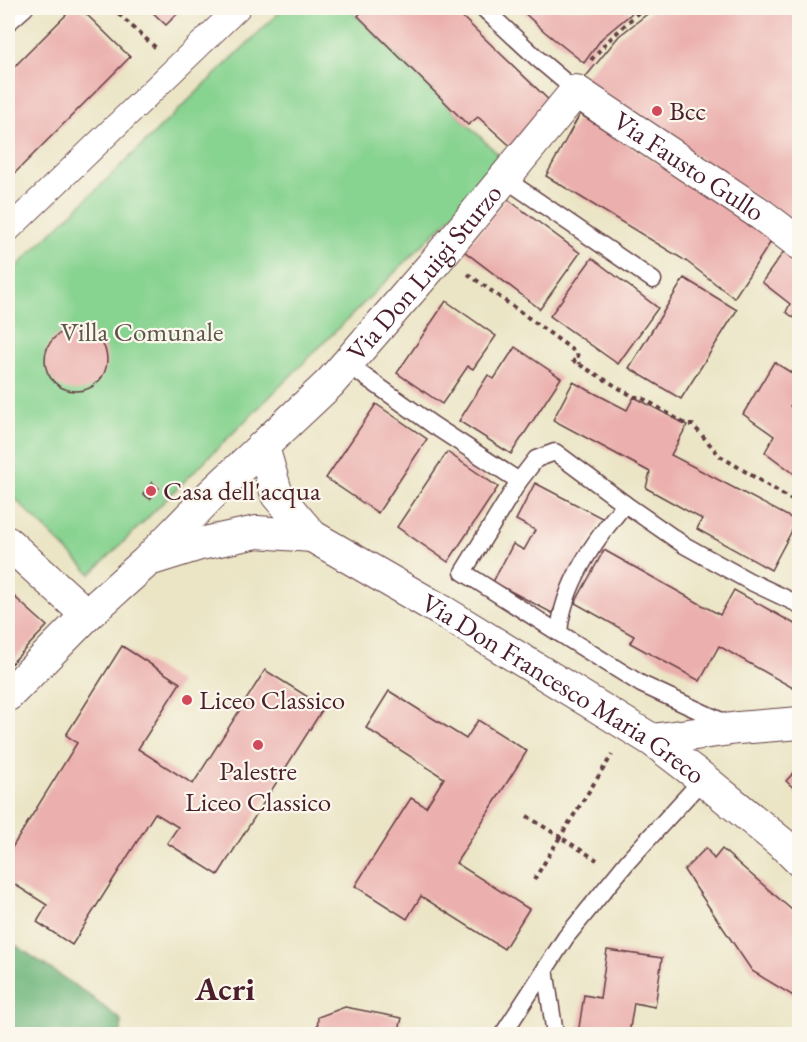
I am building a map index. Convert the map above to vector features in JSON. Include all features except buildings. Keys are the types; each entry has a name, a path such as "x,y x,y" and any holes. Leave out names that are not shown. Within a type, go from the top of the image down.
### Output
{"street":[{"path":"8,230 238,8"},
{"name":"Via Don Luigi Sturzo","path":"87,615 146,562 210,496 330,383 436,261 576,91"},
{"name":"Via Fausto Gullo","path":"576,91 762,215 800,244"},
{"path":"263,447 277,495 312,536"},
{"path":"146,562 200,544 257,532 312,536"},
{"name":"Via Don Francesco Maria Greco","path":"312,536 652,740 703,779 800,861"},
{"path":"8,543 87,615 8,695"},
{"path":"652,740 738,728 800,723"}],"lane":[{"path":"8,23 25,8"},
{"path":"483,8 576,91"},
{"path":"504,178 653,280"},
{"path":"347,364 519,481"},
{"path":"738,728 641,684 463,572 519,481 536,459 555,452 684,544 749,581 800,605"},
{"path":"560,633 560,618 572,583 600,534 625,504"},
{"path":"503,1035 566,937 618,873 703,779"},
{"path":"545,969 555,1035"}],"path":[{"path":"112,8 175,68"},
{"path":"576,91 588,64 607,42 643,8"},
{"path":"572,360 634,397 641,397 687,425 693,425 720,456 800,506"},
{"path":"534,880 616,750"},
{"path":"527,816 618,873"}],"green space":[{"name":"Villa Comunale","path":"284,8 348,8 506,162 91,574 8,492 8,275"},
{"path":"8,940 86,993 121,1020 121,1034 8,1034"}],"place":[{"name":"Bcc","path":"657,111"},
{"name":"Casa dell'acqua","path":"151,491"},
{"name":"Liceo Classico","path":"187,700"},
{"name":"Palestre Liceo Classico","path":"258,745"}],"district":[{"name":"Acri","path":"225,988"}]}
